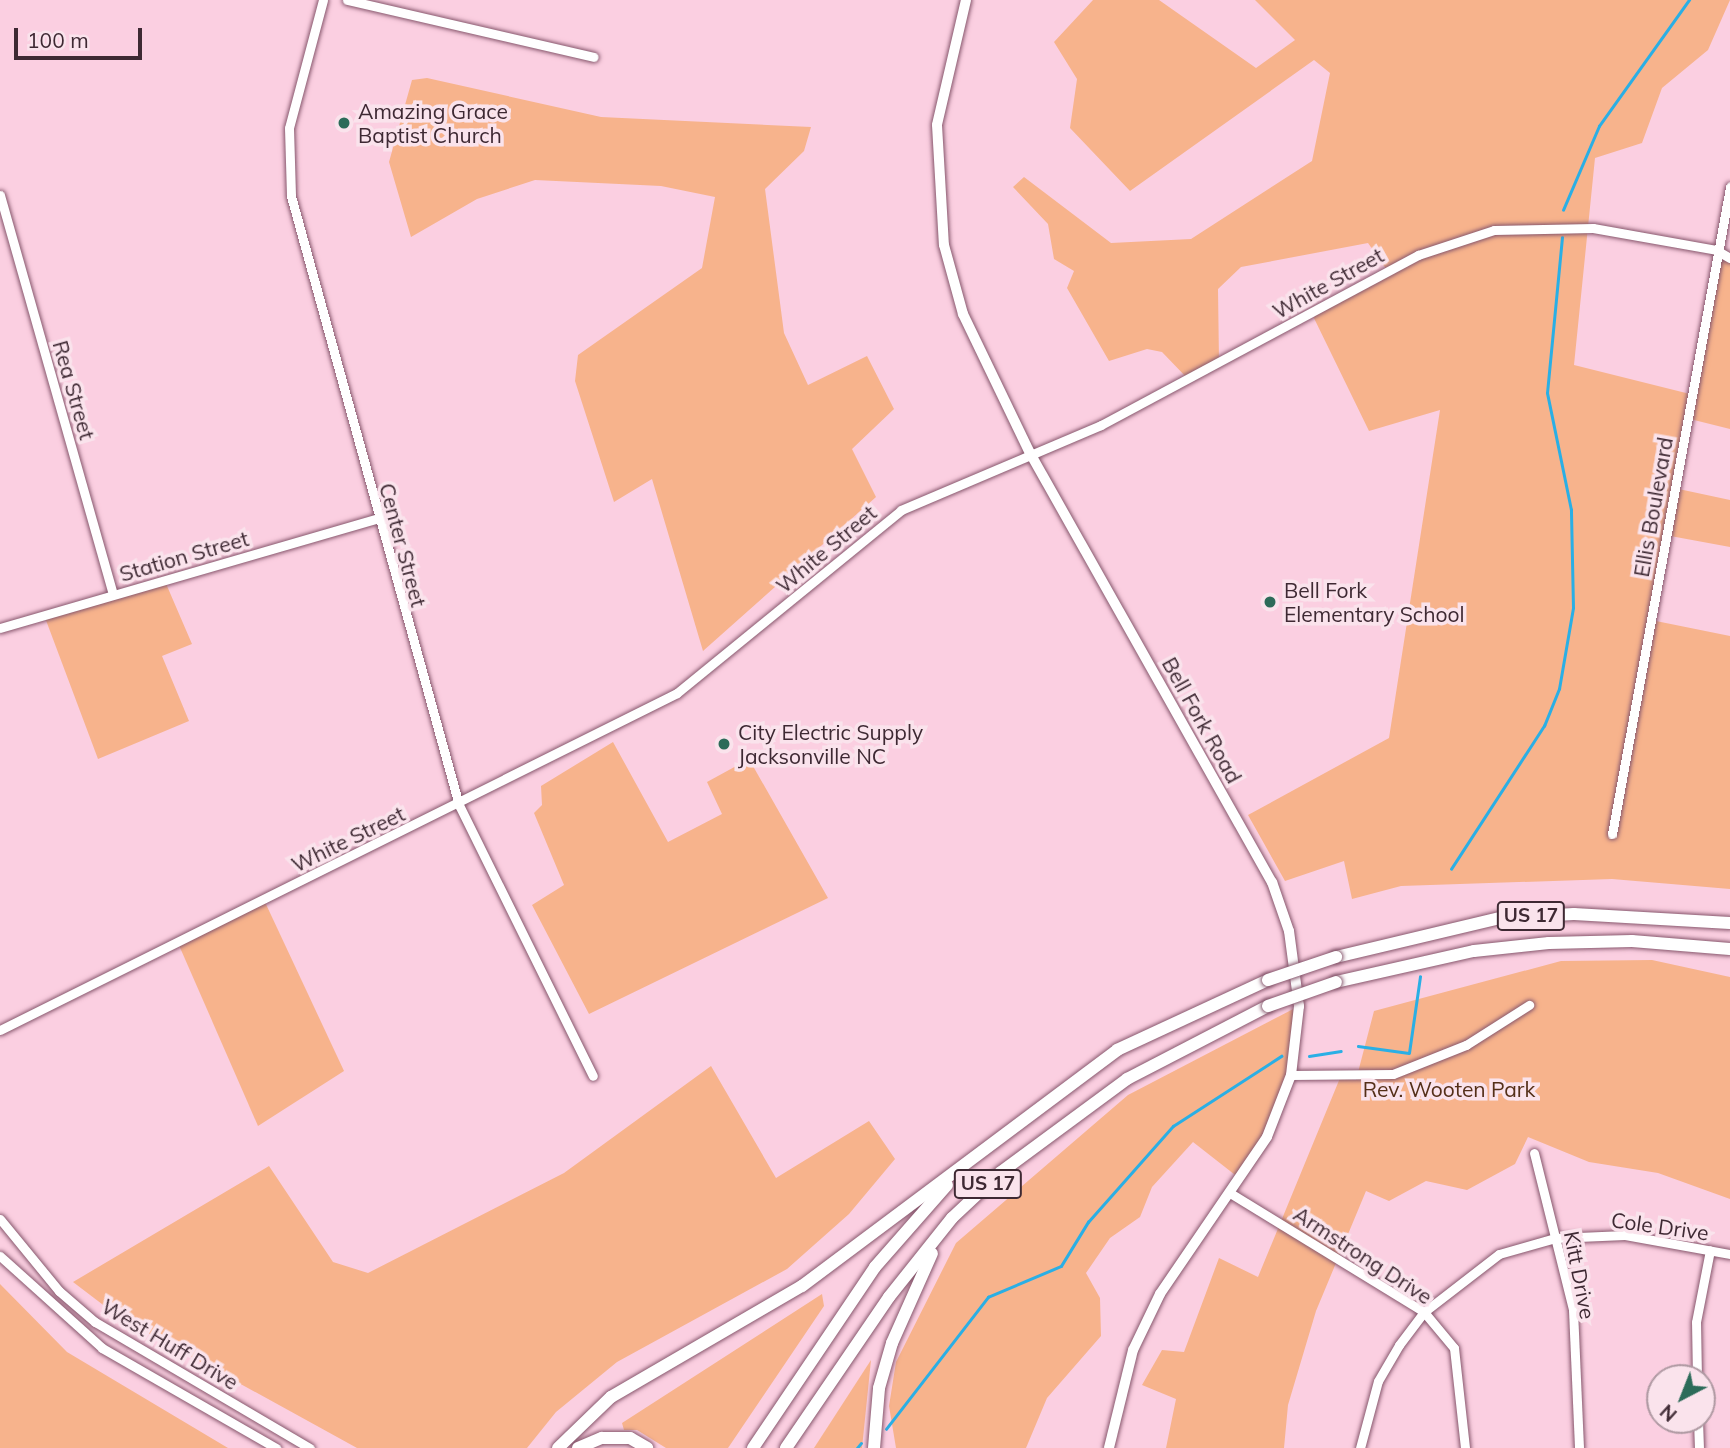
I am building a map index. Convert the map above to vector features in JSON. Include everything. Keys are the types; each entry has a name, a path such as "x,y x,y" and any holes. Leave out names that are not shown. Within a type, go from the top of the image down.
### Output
{"highway":[{"name":"US 17","path":"753,1448 875,1267 972,1160 1117,1050 1268,980 1336,957 1500,918 1574,914 1730,923"},
{"name":"US 17","path":"786,1448 952,1218 1061,1122 1139,1072 1268,1006 1336,982 1474,951 1549,943 1632,941 1730,949"},
{"path":"558,1448 611,1397 802,1286 972,1160"},
{"path":"874,1448 879,1388 892,1343 952,1218"},
{"path":"578,1448 602,1438 630,1438 647,1448"}],"main road":[{"name":"Bell Fork Road","path":"966,0 937,125 944,245 963,314 1030,453 1272,882 1289,931 1299,1006 1291,1075 1267,1137 1155,1305 1133,1350 1109,1448"}],"street":[{"name":"Center Street","path":"323,0 293,107 286,157 291,196 458,805 593,1076"},
{"path":"347,0 594,57"},
{"name":"Ellis Boulevard","path":"1612,834 1716,250 1730,187"},
{"name":"Rea Street","path":"0,195 113,594"},
{"name":"White Street","path":"0,1030 458,805 677,693 901,510 1101,425 1454,241 1494,230 1593,228 1716,250 1730,258"},
{"name":"Station Street","path":"0,628 378,518"},
{"path":"1291,1075 1394,1074 1466,1045 1528,1005"},
{"name":"Kitt Drive","path":"1534,1153 1573,1310 1579,1448"},
{"name":"Armstrong Drive","path":"1230,1193 1423,1312 1454,1348 1465,1448"},
{"name":"West Huff Drive","path":"0,1219 59,1291 95,1322 310,1448"},
{"name":"Cole Drive","path":"1360,1448 1378,1381 1423,1312 1499,1254 1555,1238 1625,1235 1730,1254"},
{"path":"1697,1364 1696,1322 1710,1250"},
{"name":"West Huff Drive","path":"0,1256 102,1348 276,1448"}],"green space":[{"path":"1093,0 1159,0 1256,68 1295,40 1255,0 1730,0 1708,50 1662,88 1642,143 1595,158 1574,365 1690,394 1716,250 1730,258 1730,429 1686,418 1674,488 1730,500 1730,547 1665,535 1651,620 1730,636 1730,889 1612,879 1401,886 1352,899 1344,861 1285,881 1248,815 1389,738 1440,410 1369,431 1311,312 1387,270 1368,243 1241,267 1218,289 1219,362 1188,379 1162,352 1147,349 1109,361 1067,288 1074,271 1054,259 1048,224 1013,187 1024,177 1111,243 1191,239 1312,161 1330,73 1314,60 1130,191 1070,128 1077,79 1054,42"},
{"path":"427,78 601,117 811,127 804,151 765,189 784,333 808,385 867,356 894,409 852,449 876,497 703,651 652,479 614,502 575,381 578,355 702,268 715,197 661,186 535,180 477,199 411,237 389,162 412,80"},
{"path":"164,579 192,644 162,656 189,721 98,759 44,615"},
{"path":"613,742 668,842 722,814 707,782 749,759 828,898 589,1014 532,905 564,885 534,813 542,805 541,786"},
{"path":"264,900 344,1071 258,1126 178,943"},
{"name":"Rev. Wooten Park","path":"1652,960 1730,977 1730,1199 1658,1173 1589,1162 1528,1137 1515,1164 1467,1190 1426,1181 1389,1201 1366,1191 1316,1311 1288,1405 1284,1448 1166,1448 1176,1399 1142,1385 1162,1350 1184,1352 1219,1258 1258,1277 1340,1078 1356,1080 1374,1011 1561,961"},
{"path":"1299,1006 1291,1075 1267,1137 1239,1178 1193,1142 1152,1187 1140,1217 1110,1238 1086,1273 1100,1298 1101,1336 1047,1398 1026,1448 896,1448 889,1406 896,1362 956,1243 1128,1095"},
{"path":"711,1066 776,1178 869,1121 895,1159 849,1214 787,1269 617,1362 556,1412 527,1448 357,1448 119,1317 73,1282 269,1166 333,1262 368,1273 564,1173"},
{"path":"0,1284 67,1352 228,1448 0,1448"},
{"path":"822,1294 824,1306 728,1448 666,1448 637,1430 624,1430 622,1423"},
{"path":"871,1360 862,1448 814,1448"}],"waterway":[{"path":"1563,210 1599,126 1689,0"},
{"path":"1451,869 1544,726 1559,689 1573,608 1571,510 1547,393 1562,238"},
{"path":"1358,1046 1409,1053 1420,977"},
{"path":"1309,1056 1341,1051"},
{"path":"886,1429 988,1297 1061,1266 1088,1222 1173,1126 1281,1056"},
{"path":"857,1448 861,1443"}],"place":[{"name":"Amazing Grace Baptist Church","path":"344,123"},
{"name":"Bell Fork Elementary School","path":"1270,602"},
{"name":"City Electric Supply Jacksonville NC","path":"724,744"}]}
